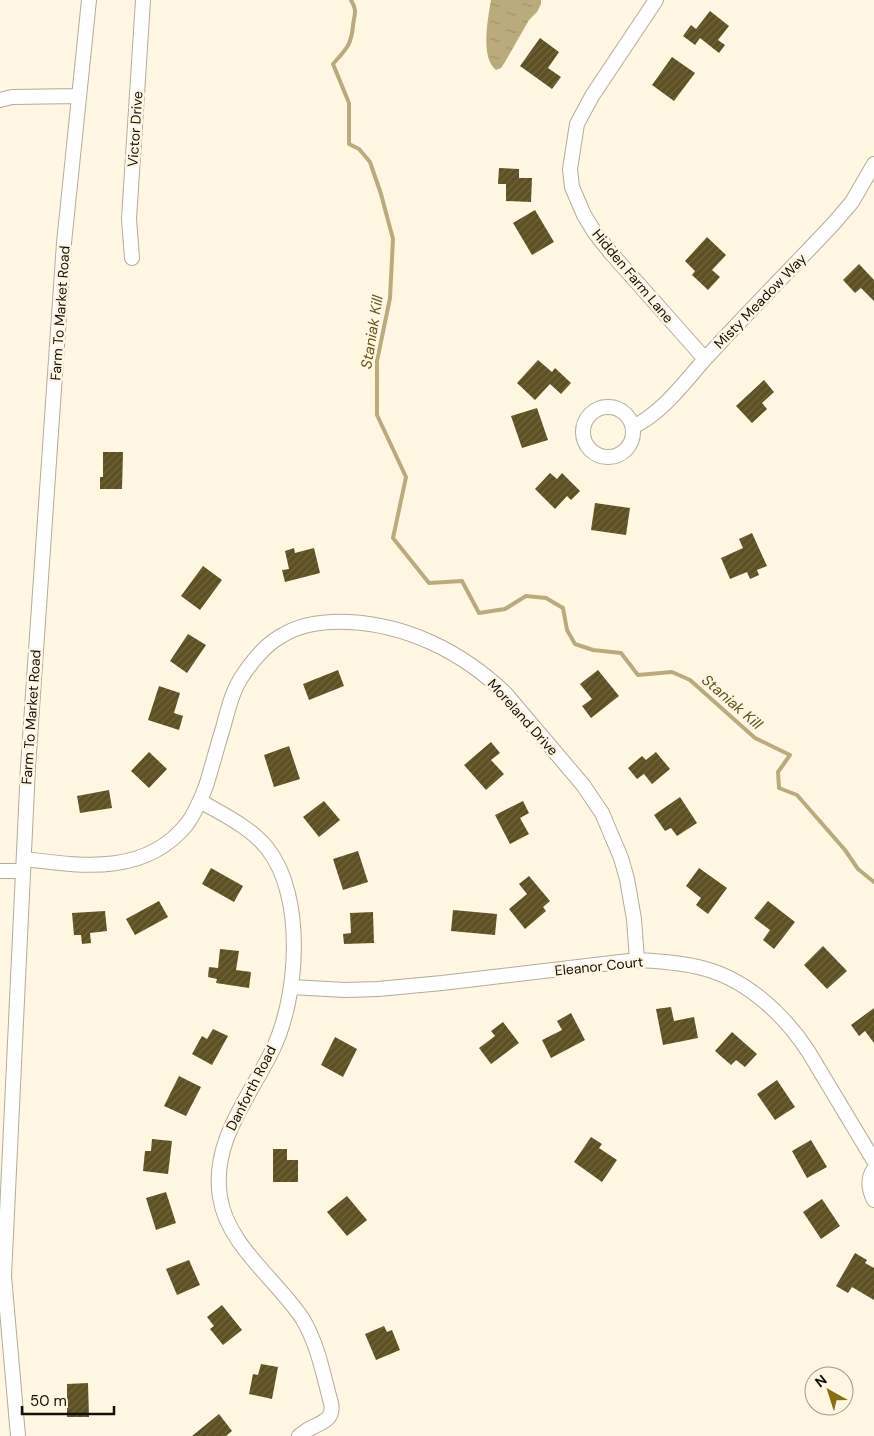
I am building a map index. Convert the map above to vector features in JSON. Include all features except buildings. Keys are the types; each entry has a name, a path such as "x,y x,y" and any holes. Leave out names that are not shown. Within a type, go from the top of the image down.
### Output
{"street":[{"name":"Farm To Market Road","path":"18,1436 3,1298 23,865 64,243 89,0"},
{"name":"Victor Drive","path":"132,258 129,219 143,0"},
{"name":"Hidden Farm Lane","path":"656,0 592,96 577,124 570,169 572,187 584,215 595,233 705,359"},
{"path":"0,100 12,97 79,96"},
{"name":"Misty Meadow Way","path":"633,427 652,415 673,396 705,359 834,223 852,202 874,164"},
{"name":"Moreland Drive","path":"0,871 23,865 112,864 149,854 171,840 188,822 200,801 233,694 246,670 266,648 282,635 301,627 321,622 363,623 402,631 438,645 457,655 490,679 505,693 594,800 612,834 627,879 634,919 637,960"},
{"name":"Danforth Road","path":"200,801 236,822 261,840 269,850 277,864 284,884 293,924 295,951 285,1017 272,1050 230,1127 224,1143 219,1170 219,1197 228,1222 237,1237 301,1316 309,1330 319,1357 332,1408 331,1415 323,1424 313,1427 299,1436"},
{"name":"Eleanor Court","path":"291,987 345,990 378,989 637,960 667,961 699,967 720,974 747,989 784,1019 797,1034 874,1160"},
{"path":"874,1169 870,1174 869,1184 870,1194 874,1200"}],"water":[{"path":"491,0 541,0 537,12 529,20 505,62 501,68 496,70 488,57 486,37"}],"waterway":[{"name":"Staniak Kill","path":"351,0 355,13 351,38 345,51 333,64 349,103 349,144 359,149 370,162 393,239 390,298 377,361 377,415 406,477 393,538 429,583 462,581 479,613 505,609 526,596 546,598 563,608 567,630 575,644 593,650 621,653 638,675 672,672 690,680 755,738 790,755 778,772 779,788 797,795 845,850 858,869 874,882"}]}
